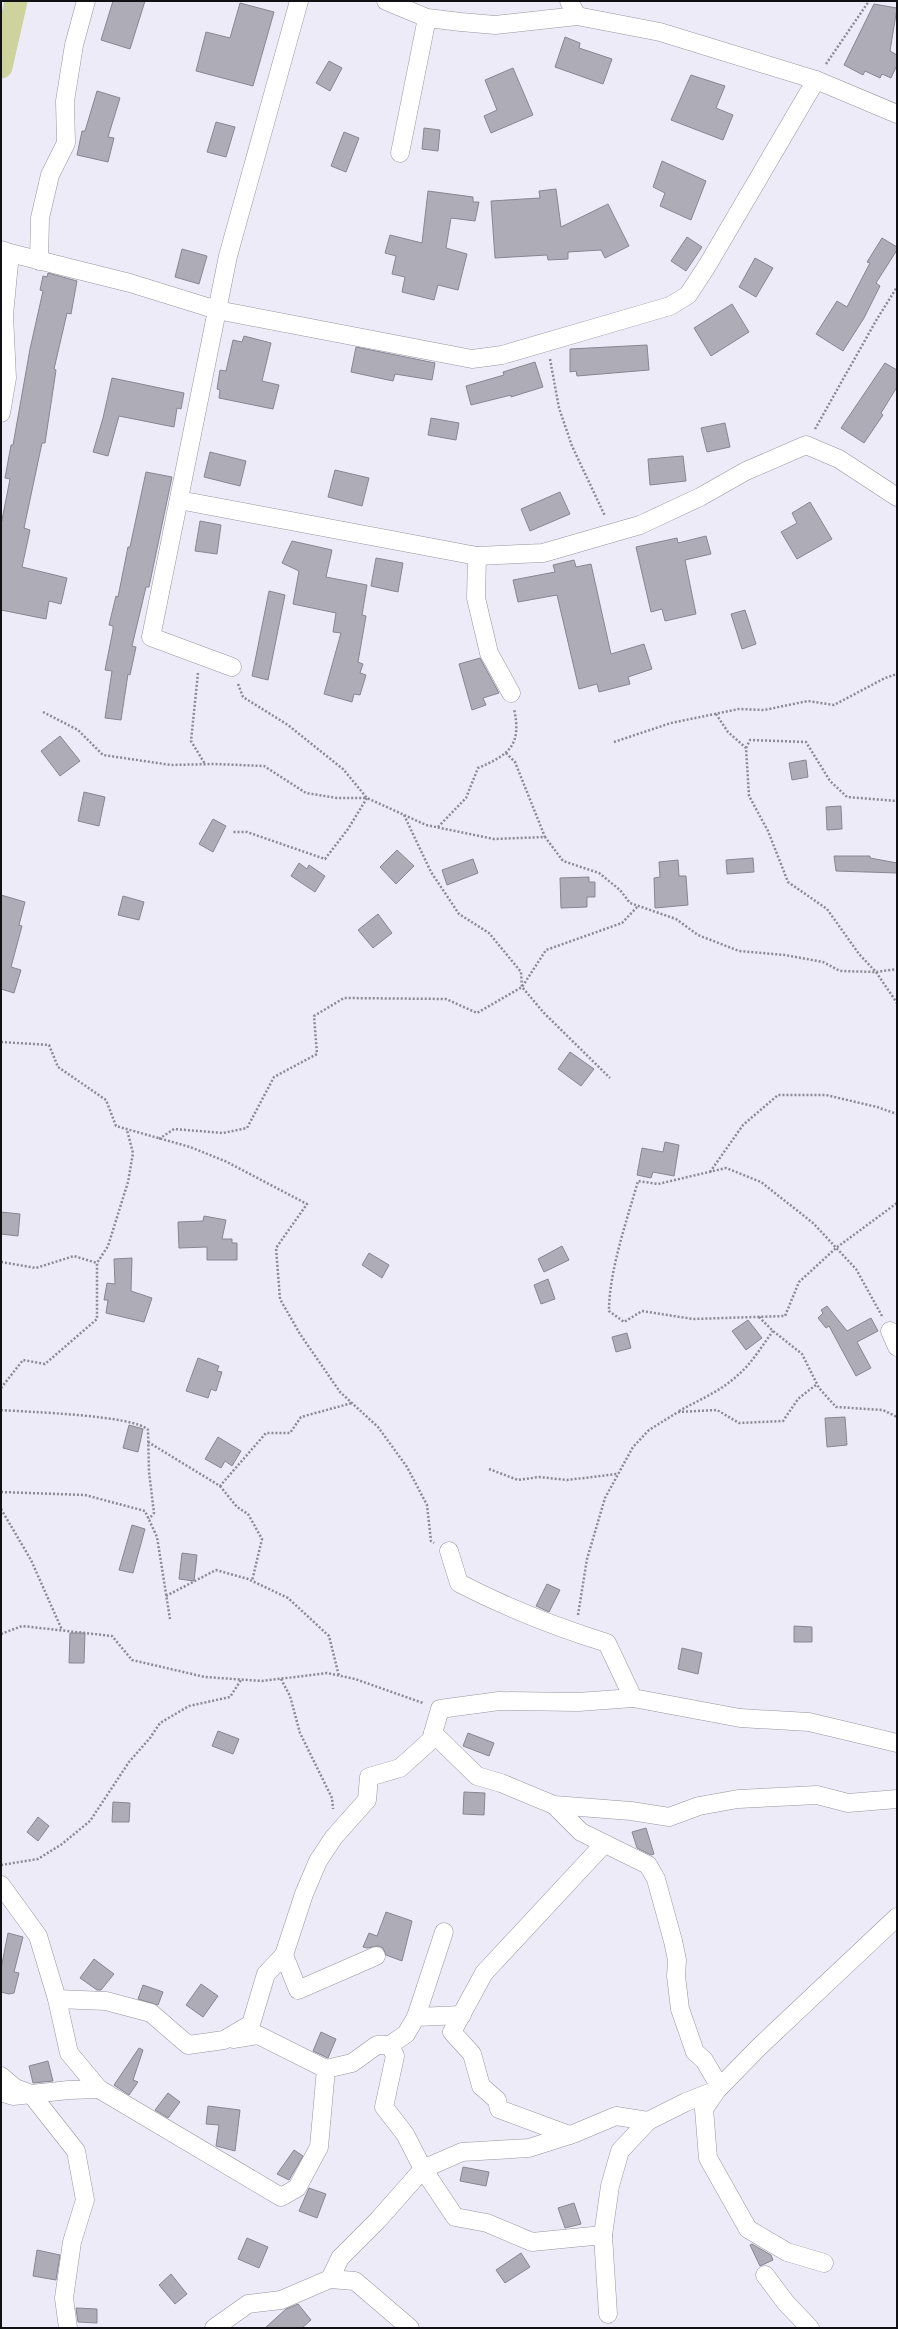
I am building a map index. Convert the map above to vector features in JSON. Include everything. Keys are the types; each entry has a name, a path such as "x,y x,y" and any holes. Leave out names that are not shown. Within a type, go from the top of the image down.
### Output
{"main road":[{"path":"1,67 16,1"}],"street":[{"path":"39,261 40,218 50,175 66,143 65,101 74,45 86,1"},
{"path":"232,667 151,637 228,256 299,1"},
{"path":"386,1 427,18 495,25 573,9 660,32 816,80 897,114"},
{"path":"400,153 427,18"},
{"path":"1,413 7,378 4,315 6,251 39,261 130,283 218,310 472,359 502,355 670,306 688,295 711,260 816,80"},
{"path":"179,500 477,556 544,553 647,522 700,497 746,471 806,445 839,459 897,497"},
{"path":"477,556 476,598 489,653 511,693"},
{"path":"890,1331 897,1347"},
{"path":"449,1551 459,1583 503,1606 568,1631 607,1643 633,1698"},
{"path":"224,2040 251,2024 266,1974 284,1955 304,1894 318,1861 339,1831 367,1800 369,1777 400,1768 431,1740 440,1709 499,1701 578,1702 633,1698 740,1718 809,1722 897,1743"},
{"path":"433,1733 478,1776 501,1783 554,1805 631,1811 669,1817 699,1806 738,1799 817,1795 848,1803 897,1799"},
{"path":"554,1805 581,1832 648,1865 656,1879 677,1960 676,1976 680,2009 695,2052 708,2065 718,2089"},
{"path":"569,2135 499,2108 497,2100 481,2086 472,2054 452,2032 484,1973 604,1844"},
{"path":"1,1886 38,1936 57,1999 69,2053 98,2090 281,2197 297,2188 319,2147 326,2069"},
{"path":"824,2263 787,2252 748,2229 708,2158 704,2109 718,2089 759,2047 897,1917"},
{"path":"57,1999 106,2001 150,2013 188,2045 258,2035 326,2069 352,2063 377,2045 390,2045 406,2034 416,2017 444,1932"},
{"path":"284,1955 298,1990 376,1956"},
{"path":"416,2017 462,2015"},
{"path":"390,2045 395,2056 384,2107 405,2134 423,2169 455,2217 487,2223 532,2242 603,2235"},
{"path":"1,2076 15,2088 30,2094 76,2151 86,2200 72,2242 64,2298 68,2328"},
{"path":"608,2314 603,2235 610,2186 620,2151 648,2121 686,2102 718,2089"},
{"path":"1,2092 13,2096 69,2090 98,2090"},
{"path":"330,2279 340,2258 378,2220 423,2169 462,2152 529,2148 569,2135 616,2116 648,2121"},
{"path":"765,2275 786,2303 810,2328"},
{"path":"214,2328 233,2323 248,2304 281,2300 330,2279 355,2281 410,2328"}],"path":[{"path":"816,80 869,1"},
{"path":"806,445 877,319 897,287"},
{"path":"546,342 559,408 572,446 613,533"},
{"path":"200,655 191,742 205,764"},
{"path":"232,667 243,697 288,725 343,769 367,798"},
{"path":"614,742 671,723 739,709 764,710 808,701 834,704 885,678 897,674"},
{"path":"438,827 466,798 478,768 506,753 515,741 518,726 511,693"},
{"path":"43,712 78,730 103,755 171,765 205,764 264,766 306,793 336,798 367,798 426,825 494,838 545,837"},
{"path":"716,714 728,732 746,748"},
{"path":"897,802 847,797 830,781 806,742 750,740 746,748 749,796 768,831 788,882 827,909 859,954 876,972 897,1003"},
{"path":"506,753 515,762 545,837 562,861 599,873 620,890 630,903 676,919 698,935 739,951 785,955 823,962 840,971 876,972 897,969"},
{"path":"233,832 247,832 325,859 348,829 367,798"},
{"path":"404,815 431,872 459,914 490,933 521,972 522,987 544,1014 610,1078"},
{"path":"159,1139 174,1129 224,1133 247,1128 274,1077 317,1054 314,1016 344,998 446,999 477,1013 522,987 546,950 622,923 638,906"},
{"path":"1,1042 49,1046 58,1067 106,1100 116,1126 190,1147 225,1161 307,1204 276,1248 280,1299 300,1334 340,1392 378,1428 407,1467 427,1505 431,1541 449,1551"},
{"path":"710,1172 743,1125 778,1095 826,1095 878,1107 897,1114"},
{"path":"1,1388 23,1360 46,1364 97,1319 97,1263 108,1246 128,1182 133,1153 127,1129"},
{"path":"890,1331 856,1269 836,1248 813,1224 761,1182 726,1168 658,1184 638,1181 625,1225 612,1282 609,1311 624,1322 642,1311 693,1319 785,1316 799,1282 836,1248 897,1203"},
{"path":"1,1262 36,1268 74,1256 97,1263"},
{"path":"758,1316 773,1331 802,1354 817,1384 836,1407 883,1410 897,1417"},
{"path":"568,1631 576,1622 587,1558 605,1498 633,1447 643,1436 678,1412 702,1400 739,1375 757,1355 773,1331"},
{"path":"678,1412 717,1410 739,1423 783,1421 798,1399 817,1384"},
{"path":"220,1486 266,1433 290,1433 301,1417 352,1403"},
{"path":"1,1410 121,1420 144,1425 148,1430 154,1513 149,1519"},
{"path":"148,1442 220,1486 237,1507 248,1514 262,1539 252,1581"},
{"path":"489,1469 518,1480 539,1477 567,1480 618,1474"},
{"path":"1,1492 85,1495 145,1511 157,1537 170,1619"},
{"path":"1,1509 31,1560 62,1630"},
{"path":"166,1596 216,1570 252,1581 288,1598 329,1636 339,1676"},
{"path":"1,1634 22,1626 112,1636 132,1660 205,1677 262,1681 327,1673 355,1679 440,1709"},
{"path":"281,1679 290,1696 300,1733 332,1798 339,1831"},
{"path":"1,1865 38,1859 62,1844 90,1821 129,1762 150,1738 160,1723 189,1706 230,1697 241,1680"}],"building":[{"path":"113,1 145,1 130,49 101,40"},
{"path":"240,3 274,12 253,86 196,71 206,32 230,38"},
{"path":"874,4 897,8 890,51 897,55 897,65 891,78 882,74 880,78 865,71 863,75 844,65"},
{"path":"565,37 580,43 579,48 612,59 603,84 555,67"},
{"path":"329,61 342,68 330,91 316,83"},
{"path":"513,68 533,115 491,133 484,116 497,110 485,80"},
{"path":"691,75 725,86 716,108 733,115 723,140 671,120"},
{"path":"97,91 120,98 108,137 114,138 108,162 77,155 82,131 85,131"},
{"path":"216,122 235,127 226,157 207,152"},
{"path":"424,128 440,130 438,151 422,149"},
{"path":"344,132 359,138 346,172 331,166"},
{"path":"662,161 706,181 691,220 660,206 665,193 653,187"},
{"path":"556,189 561,227 608,204 629,246 605,258 601,250 568,252 568,259 548,260 547,255 495,258 491,201 540,198 539,191"},
{"path":"428,191 473,197 473,202 479,202 475,221 451,218 446,248 467,254 458,290 438,285 434,300 402,292 405,277 392,274 396,256 385,253 390,235 422,243"},
{"path":"687,237 702,247 686,271 671,261"},
{"path":"882,238 897,247 897,250 876,283 880,286 864,318 843,351 816,334 837,301 847,307 870,263 867,262"},
{"path":"182,249 207,256 199,284 175,277"},
{"path":"755,258 773,268 756,297 739,287"},
{"path":"48,273 77,281 71,314 67,313 54,369 56,370 45,443 42,443 24,528 30,530 22,567 67,578 61,604 49,601 46,619 1,610 1,525 10,479 5,478 11,445 13,445 30,349 43,291 40,290 43,276 47,277"},
{"path":"732,304 749,332 711,356 694,328"},
{"path":"244,336 271,343 262,381 279,385 273,409 219,398 220,390 217,389 220,370 226,371 233,340 242,342"},
{"path":"647,345 649,370 577,376 576,371 570,372 570,349"},
{"path":"356,347 435,363 432,380 395,374 393,381 351,372"},
{"path":"535,362 543,387 511,397 511,395 471,405 466,386 504,375 503,372"},
{"path":"885,363 897,370 897,387 881,413 883,415 864,443 841,428"},
{"path":"112,378 184,393 181,409 177,408 174,427 119,416 108,456 93,452 103,418"},
{"path":"431,418 459,423 456,440 428,435"},
{"path":"725,423 730,447 707,452 701,428"},
{"path":"210,452 246,461 240,486 204,477"},
{"path":"683,456 686,481 650,485 648,459"},
{"path":"335,470 369,478 362,506 328,497"},
{"path":"146,472 172,477 149,587 146,587 132,646 136,647 130,675 128,674 121,720 105,718 112,671 105,670 113,630 113,626 109,625 116,596 118,597"},
{"path":"560,492 570,514 530,531 521,509"},
{"path":"810,502 832,539 797,559 781,532 797,523 792,513"},
{"path":"200,521 221,525 217,554 195,551"},
{"path":"706,536 711,554 685,560 696,614 665,621 662,609 651,612 636,547 677,538 678,543"},
{"path":"292,541 332,550 326,577 367,585 362,615 366,616 358,662 363,664 360,673 366,675 360,695 354,694 352,702 324,694 341,633 333,632 336,613 293,604 299,571 282,563"},
{"path":"376,558 403,563 398,592 371,586"},
{"path":"574,560 576,567 591,564 611,654 644,644 652,669 628,677 630,684 599,692 597,684 579,689 557,595 518,602 513,580 555,572 553,565"},
{"path":"269,591 285,595 268,680 252,676"},
{"path":"745,610 756,644 742,649 731,614"},
{"path":"480,658 499,693 483,698 486,705 472,710 459,664"},
{"path":"60,736 80,761 60,776 41,751"},
{"path":"806,760 808,777 792,780 789,763"},
{"path":"84,792 105,797 99,826 78,821"},
{"path":"841,806 842,829 827,830 826,807"},
{"path":"213,819 226,826 213,852 199,844"},
{"path":"397,850 414,866 396,884 380,867"},
{"path":"834,856 870,856 870,858 897,863 897,873 836,871"},
{"path":"753,858 754,872 727,874 726,860"},
{"path":"473,859 478,873 447,885 442,870"},
{"path":"678,860 679,876 686,876 688,905 655,908 654,878 660,877 659,862"},
{"path":"299,863 307,869 309,865 325,876 315,892 291,876"},
{"path":"589,877 589,882 595,882 595,897 587,897 587,907 561,908 560,878"},
{"path":"1,895 25,902 19,925 22,926 11,967 21,970 14,993 1,989"},
{"path":"123,896 144,902 139,920 118,915"},
{"path":"378,914 392,933 373,948 358,930"},
{"path":"570,1052 594,1069 581,1086 558,1069"},
{"path":"665,1142 679,1145 674,1176 653,1172 651,1178 637,1175 642,1148 663,1152"},
{"path":"1,1212 20,1214 18,1236 1,1234"},
{"path":"204,1216 226,1220 222,1239 232,1239 232,1243 237,1243 237,1260 207,1260 207,1247 179,1248 178,1222 203,1221"},
{"path":"562,1246 569,1260 544,1272 538,1259"},
{"path":"369,1253 389,1265 382,1278 362,1265"},
{"path":"132,1258 131,1291 152,1298 144,1322 106,1313 108,1300 104,1300 107,1283 115,1284 114,1259"},
{"path":"548,1279 555,1299 541,1304 534,1285"},
{"path":"827,1306 847,1331 871,1318 878,1331 857,1342 871,1368 856,1376 829,1326 826,1328 818,1318 823,1313 821,1310"},
{"path":"748,1320 762,1338 746,1350 732,1331"},
{"path":"627,1333 631,1348 616,1352 612,1337"},
{"path":"198,1358 219,1366 217,1371 222,1372 216,1391 211,1389 208,1398 186,1391"},
{"path":"845,1417 847,1445 827,1447 825,1418"},
{"path":"129,1425 143,1429 138,1452 123,1448"},
{"path":"218,1437 241,1451 232,1466 225,1461 221,1468 205,1459"},
{"path":"132,1525 145,1529 133,1573 119,1570"},
{"path":"182,1553 197,1555 194,1581 179,1579"},
{"path":"547,1584 560,1590 549,1612 536,1606"},
{"path":"794,1626 812,1627 812,1642 794,1642"},
{"path":"70,1633 85,1633 84,1663 69,1663"},
{"path":"682,1648 702,1653 698,1674 678,1669"},
{"path":"218,1731 239,1739 233,1754 212,1746"},
{"path":"468,1733 494,1743 489,1756 463,1746"},
{"path":"464,1792 485,1793 484,1815 463,1814"},
{"path":"113,1802 130,1803 129,1822 112,1822"},
{"path":"38,1817 49,1826 38,1841 27,1832"},
{"path":"646,1828 654,1854 651,1855 637,1848 632,1832"},
{"path":"386,1912 412,1921 402,1961 386,1955 383,1948 378,1946 367,1948 363,1947 369,1933 377,1936"},
{"path":"8,1933 23,1937 14,1972 19,1973 14,1993 9,1994 1,1992 1,1969"},
{"path":"94,1959 114,1974 101,1990 97,1990 80,1978"},
{"path":"201,1984 218,1996 203,2017 186,2005"},
{"path":"143,1985 163,1992 158,2005 138,1999"},
{"path":"321,2032 336,2039 328,2058 313,2051"},
{"path":"139,2048 143,2050 133,2080 138,2082 129,2095 114,2085"},
{"path":"48,2061 53,2081 33,2083 29,2066"},
{"path":"168,2093 180,2102 168,2118 155,2110"},
{"path":"208,2106 240,2110 235,2151 216,2146 219,2125 206,2124"},
{"path":"294,2150 303,2156 289,2180 277,2174"},
{"path":"463,2167 489,2172 486,2186 460,2181"},
{"path":"309,2188 326,2194 317,2218 299,2211"},
{"path":"574,2203 581,2224 565,2228 558,2208"},
{"path":"247,2238 268,2247 259,2268 238,2259"},
{"path":"752,2244 771,2255 773,2260 760,2266 750,2245"},
{"path":"37,2250 60,2255 56,2280 33,2276"},
{"path":"521,2253 530,2267 505,2283 496,2270"},
{"path":"171,2274 187,2294 175,2304 159,2285"},
{"path":"298,2304 311,2320 302,2328 265,2328 286,2309"},
{"path":"76,2308 97,2309 97,2323 78,2322"}]}
